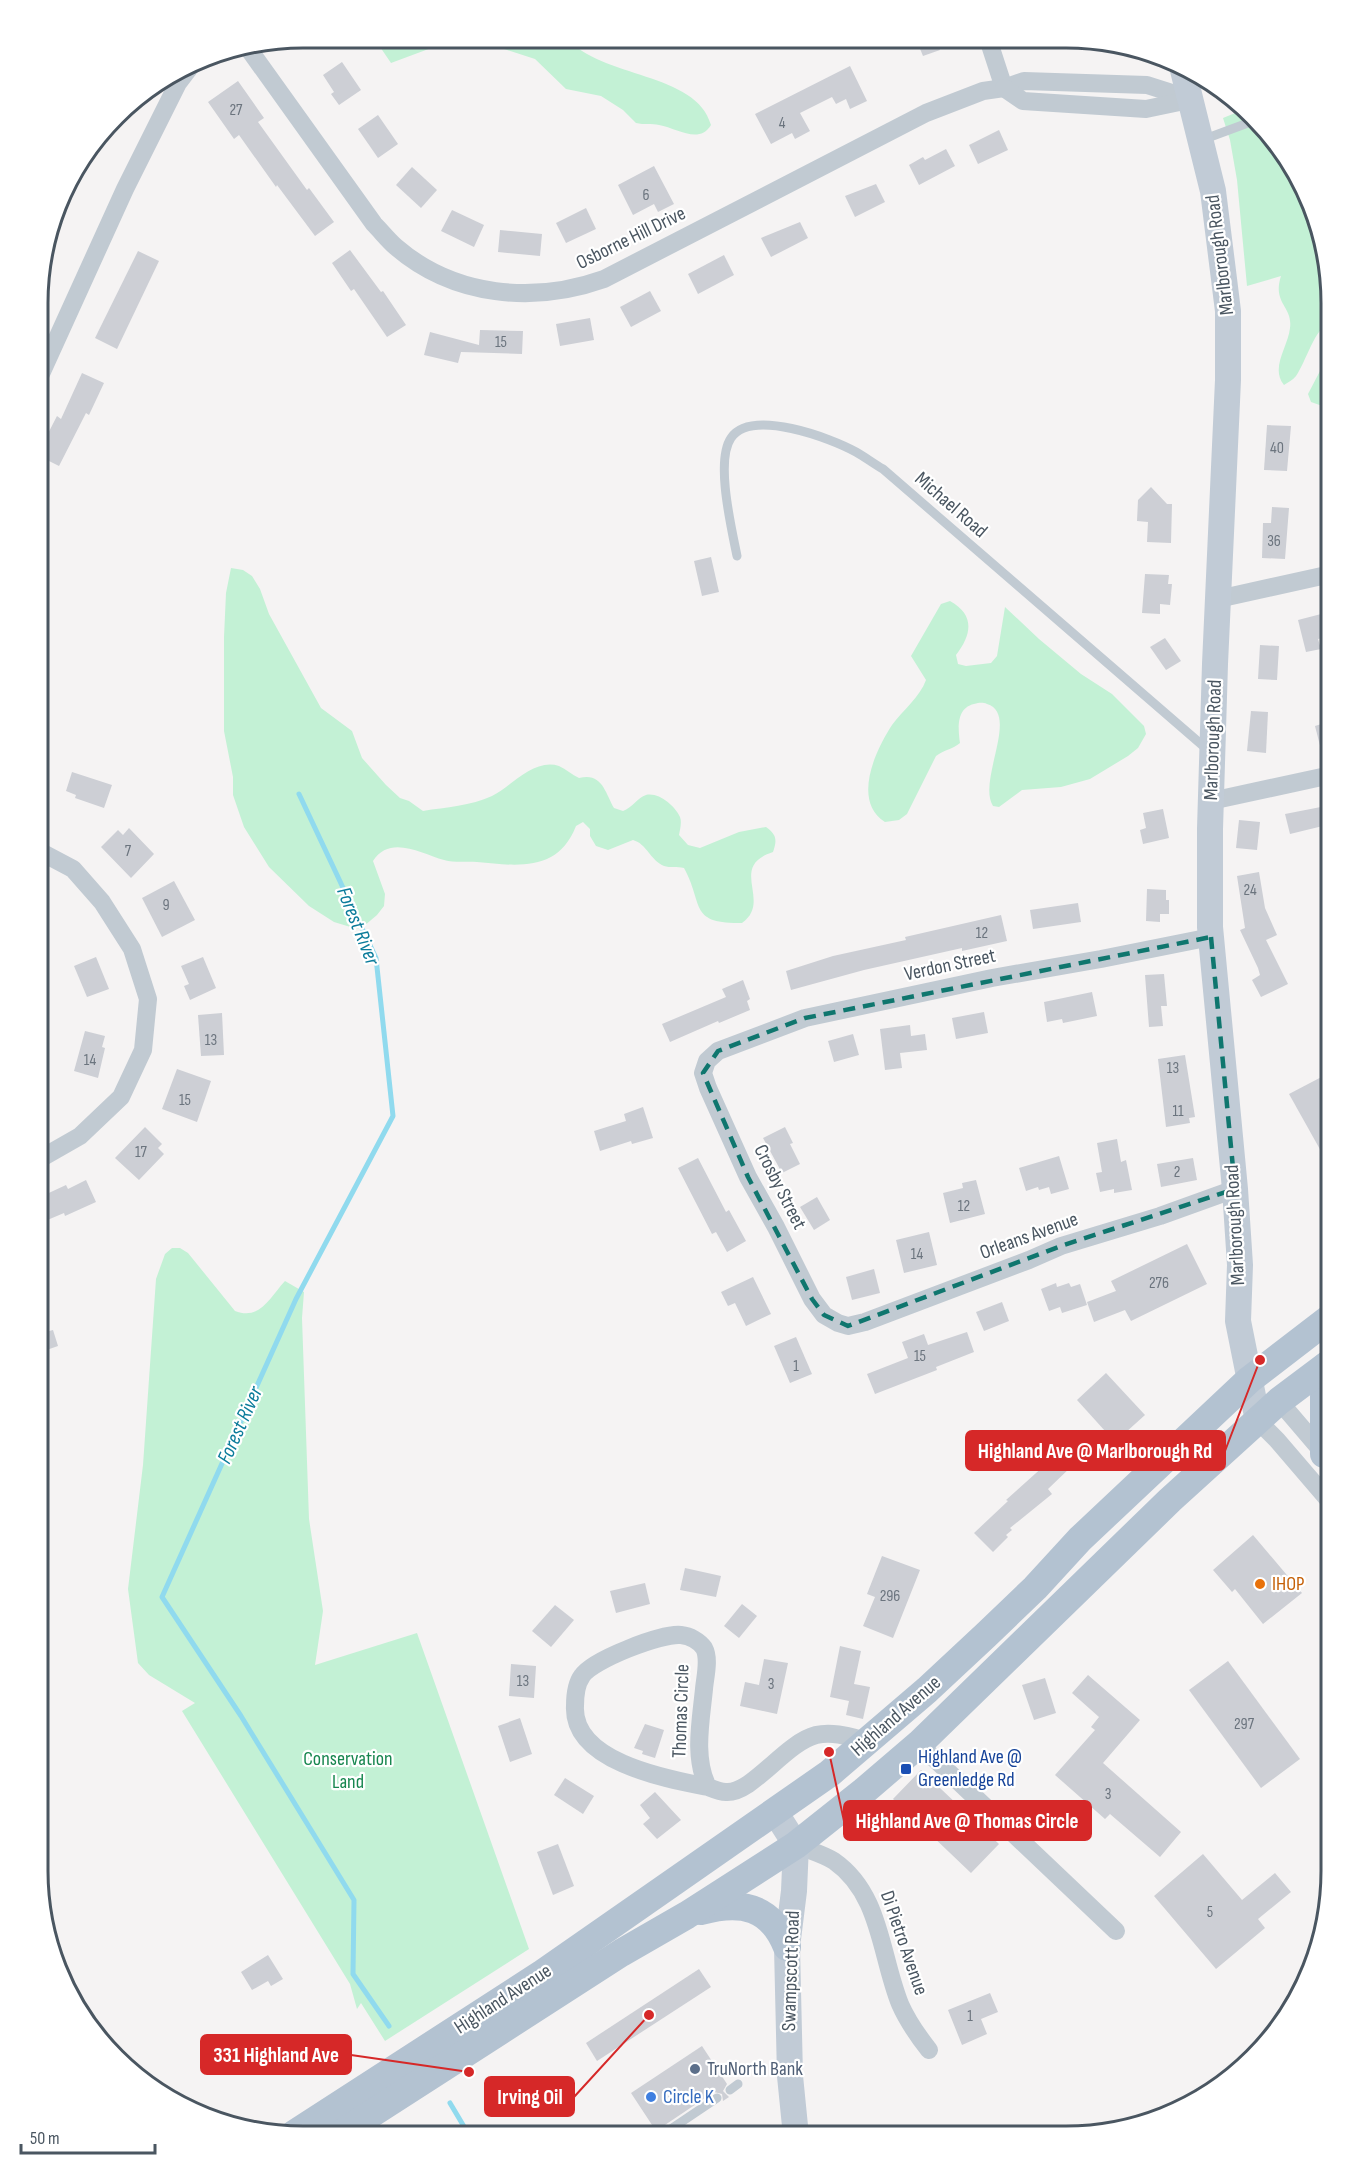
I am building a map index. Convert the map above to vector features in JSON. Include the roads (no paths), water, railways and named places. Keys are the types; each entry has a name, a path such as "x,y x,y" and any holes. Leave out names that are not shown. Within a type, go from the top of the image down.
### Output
{"main road":[{"name":"Highland Avenue","path":"306,2126 543,1973 830,1773 975,1645 1035,1588 1080,1539 1249,1380 1321,1325"},
{"name":"Highland Avenue","path":"351,2126 612,1959 687,1915 796,1845 919,1744 1170,1500 1279,1401 1321,1370"},
{"path":"687,1915 720,1906 744,1906 764,1914 782,1934 787,1947"}],"street":[{"path":"991,48 1004,88 1023,101 1146,109 1191,99"},
{"name":"Osborne Hill Drive","path":"252,53 374,224 396,247 423,266 453,281 484,290 514,294 551,292 580,287 604,279 926,113 983,91 1004,88"},
{"name":"Marlborough Road","path":"1185,77 1202,140 1220,230 1228,311 1228,380 1209,886 1211,937 1235,1189 1240,1265 1238,1321 1258,1421"},
{"path":"48,358 125,189 181,79"},
{"path":"1218,599 1321,576"},
{"path":"1211,801 1321,777"},
{"path":"48,856 73,869 102,902 132,949 148,999 143,1050 121,1097 80,1136 48,1155"},
{"name":"Verdon Street","path":"707,1061 718,1051 805,1018 992,978 1211,937"},
{"name":"Crosby Street","path":"707,1061 703,1073 708,1088 748,1177 812,1299 824,1315 838,1323"},
{"name":"Orleans Avenue","path":"838,1323 848,1326 865,1322 1060,1246 1160,1216 1235,1189"},
{"path":"1249,1380 1279,1401 1321,1450"},
{"path":"1258,1421 1321,1491"},
{"name":"Thomas Circle","path":"708,1787 700,1762 707,1662 704,1649 694,1639 681,1635 651,1640 609,1658 582,1674 577,1687 574,1712 579,1728 588,1741 618,1762 655,1775 728,1792 742,1788 782,1754 815,1735 829,1733 867,1741"},
{"path":"919,1744 1116,1931"},
{"path":"775,1812 796,1845"},
{"name":"Swampscott Road","path":"795,2126 790,2086 787,1947 794,1891 796,1845"},
{"name":"Di Pietro Avenue","path":"796,1845 832,1860 857,1881 876,1920 900,2004 914,2030 929,2050"}],"lane":[{"path":"1202,140 1247,124"},
{"name":"Michael Road","path":"737,556 727,505 724,459 730,439 740,429 753,425 777,426 832,441 855,451 883,470 1213,754"},
{"path":"675,2126 717,2098"}],"waterway":[{"name":"Forest River","path":"299,794 376,958 393,1116 296,1299 162,1597 241,1716 354,1900 353,1974 389,2026"},
{"name":"Forest River","path":"450,2103 464,2126"}],"place":[{"name":"Highland Ave @ Marlborough Rd","path":"1260,1360"},
{"name":"IHOP","path":"1260,1584"},
{"name":"Highland Ave @ Thomas Circle","path":"829,1752"},
{"name":"Highland Ave @ Greenledge Rd","path":"906,1769"},
{"name":"Irving Oil","path":"649,2015"},
{"name":"TruNorth Bank","path":"695,2069"},
{"name":"331 Highland Ave","path":"469,2072"},
{"name":"Circle K","path":"651,2097"}],"park label":[{"name":"Conservation Land","path":"348,1770"}]}
